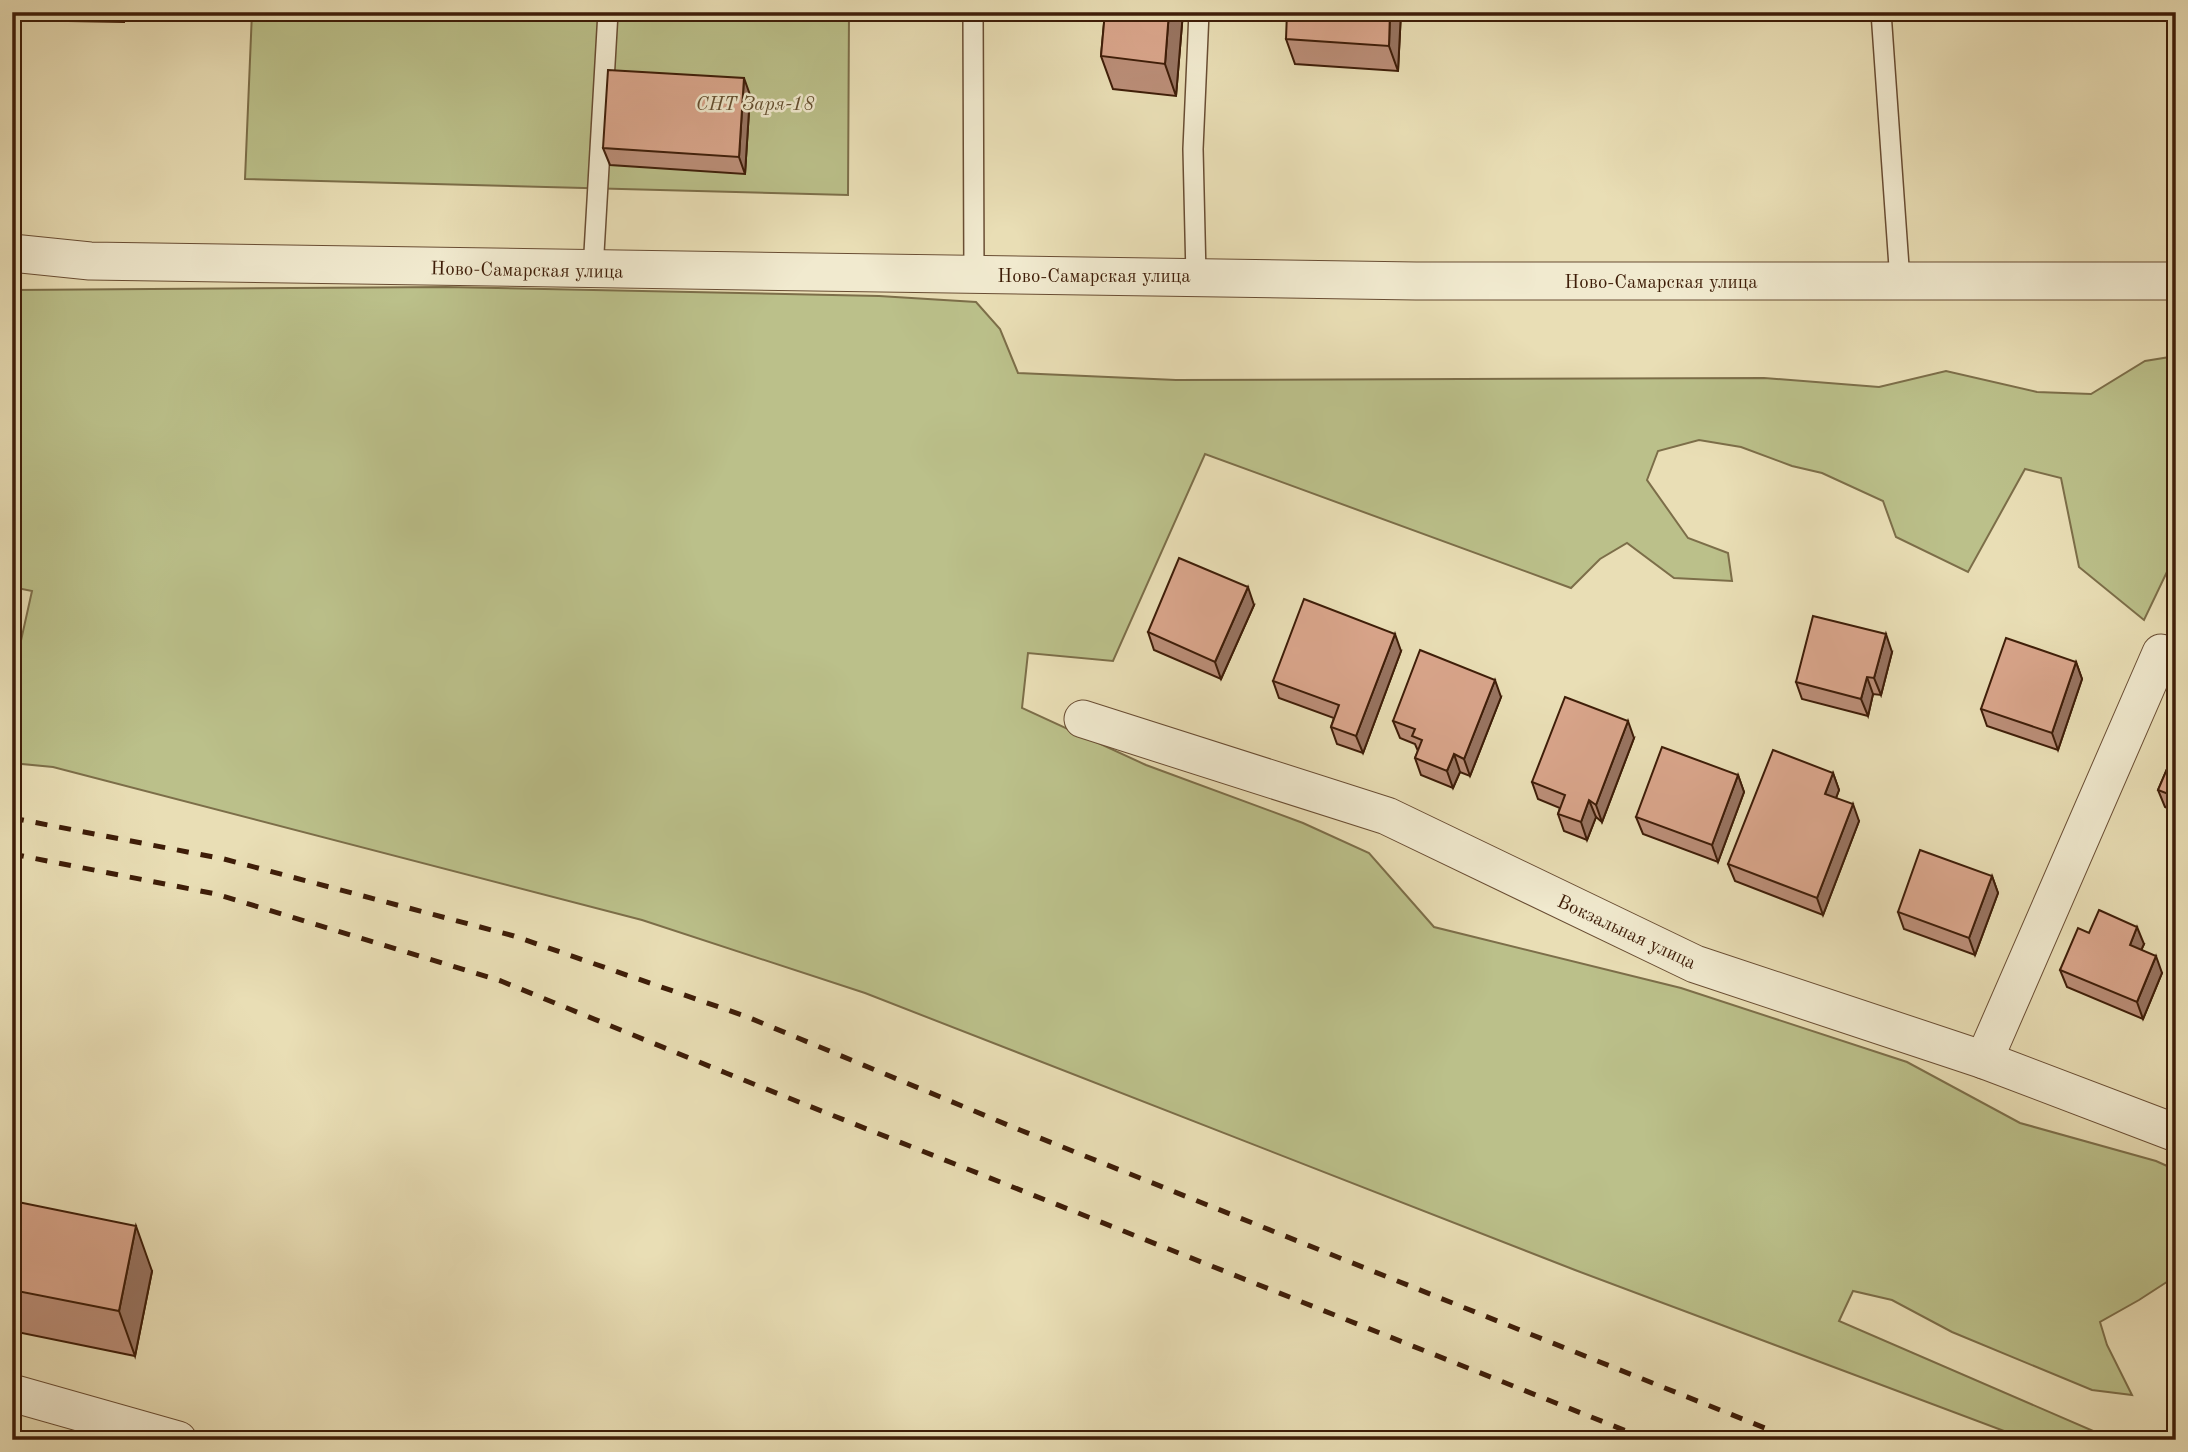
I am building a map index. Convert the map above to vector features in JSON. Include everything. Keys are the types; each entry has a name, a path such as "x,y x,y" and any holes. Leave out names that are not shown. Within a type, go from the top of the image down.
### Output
{"street":[{"name":"Ново-Самарская улица","path":"12,253 90,261 1416,281 2176,281"},
{"path":"1984,1060 2168,657"},
{"name":"Вокзальная улица","path":"1083,719 1387,816 1695,964 1984,1060 2176,1133"},
{"path":"12,1393 178,1440"}],"lane":[{"path":"593,270 608,12"},
{"path":"973,12 975,275"},
{"path":"1196,276 1193,149 1199,12"},
{"path":"1881,12 1899,281"}],"green space":[{"name":"СНТ Заря-18","path":"252,12 849,12 848,195 245,179"},
{"path":"446,287 879,296 976,302 1000,329 1018,373 1176,380 1764,378 1879,387 1946,371 2037,392 2091,394 2145,361 2176,356 2176,553 2144,620 2079,567 2061,478 2025,469 1968,572 1896,537 1883,501 1822,473 1792,466 1741,447 1699,440 1658,451 1647,480 1688,538 1728,553 1732,581 1674,578 1627,543 1600,559 1571,588 1205,454 1113,661 1028,653 1022,708 1146,765 1303,823 1369,853 1434,927 1681,988 1907,1062 2020,1123 2156,1161 2176,1170 2176,1276 2100,1322 2107,1345 2132,1395 2092,1390 1952,1332 1892,1300 1853,1291 1839,1321 2114,1440 2028,1440 1575,1270 865,993 642,920 53,767 12,763 12,681 32,591 12,587 12,290"}],"building":[{"path":"1105,12 1169,12 1165,64 1101,56"},
{"path":"1287,12 1390,12 1389,46 1286,39"},
{"path":"608,70 744,78 739,157 603,148"},
{"path":"1179,558 1248,587 1215,662 1148,632"},
{"path":"1304,599 1395,634 1356,736 1331,727 1339,705 1273,681"},
{"path":"1813,616 1886,634 1874,678 1867,677 1861,699 1796,682"},
{"path":"2006,638 2076,662 2052,733 1981,709"},
{"path":"1420,650 1495,680 1464,759 1454,754 1447,771 1415,758 1422,740 1412,736 1415,729 1393,721"},
{"path":"1565,697 1628,721 1596,805 1589,800 1581,822 1558,814 1565,795 1532,782"},
{"path":"1662,747 1738,775 1712,845 1636,817"},
{"path":"2176,748 2176,797 2158,790"},
{"path":"1773,750 1833,773 1825,794 1853,804 1817,898 1728,864"},
{"path":"1920,850 1992,876 1969,938 1898,912"},
{"path":"2099,910 2137,927 2130,945 2156,956 2137,1002 2060,970 2078,928 2089,933"},
{"path":"13,1201 136,1226 119,1311 12,1290"}],"railway":[{"path":"12,818 224,859 514,936 745,1016 1020,1130 1795,1440"},
{"path":"12,854 216,894 501,981 1649,1440"}]}
